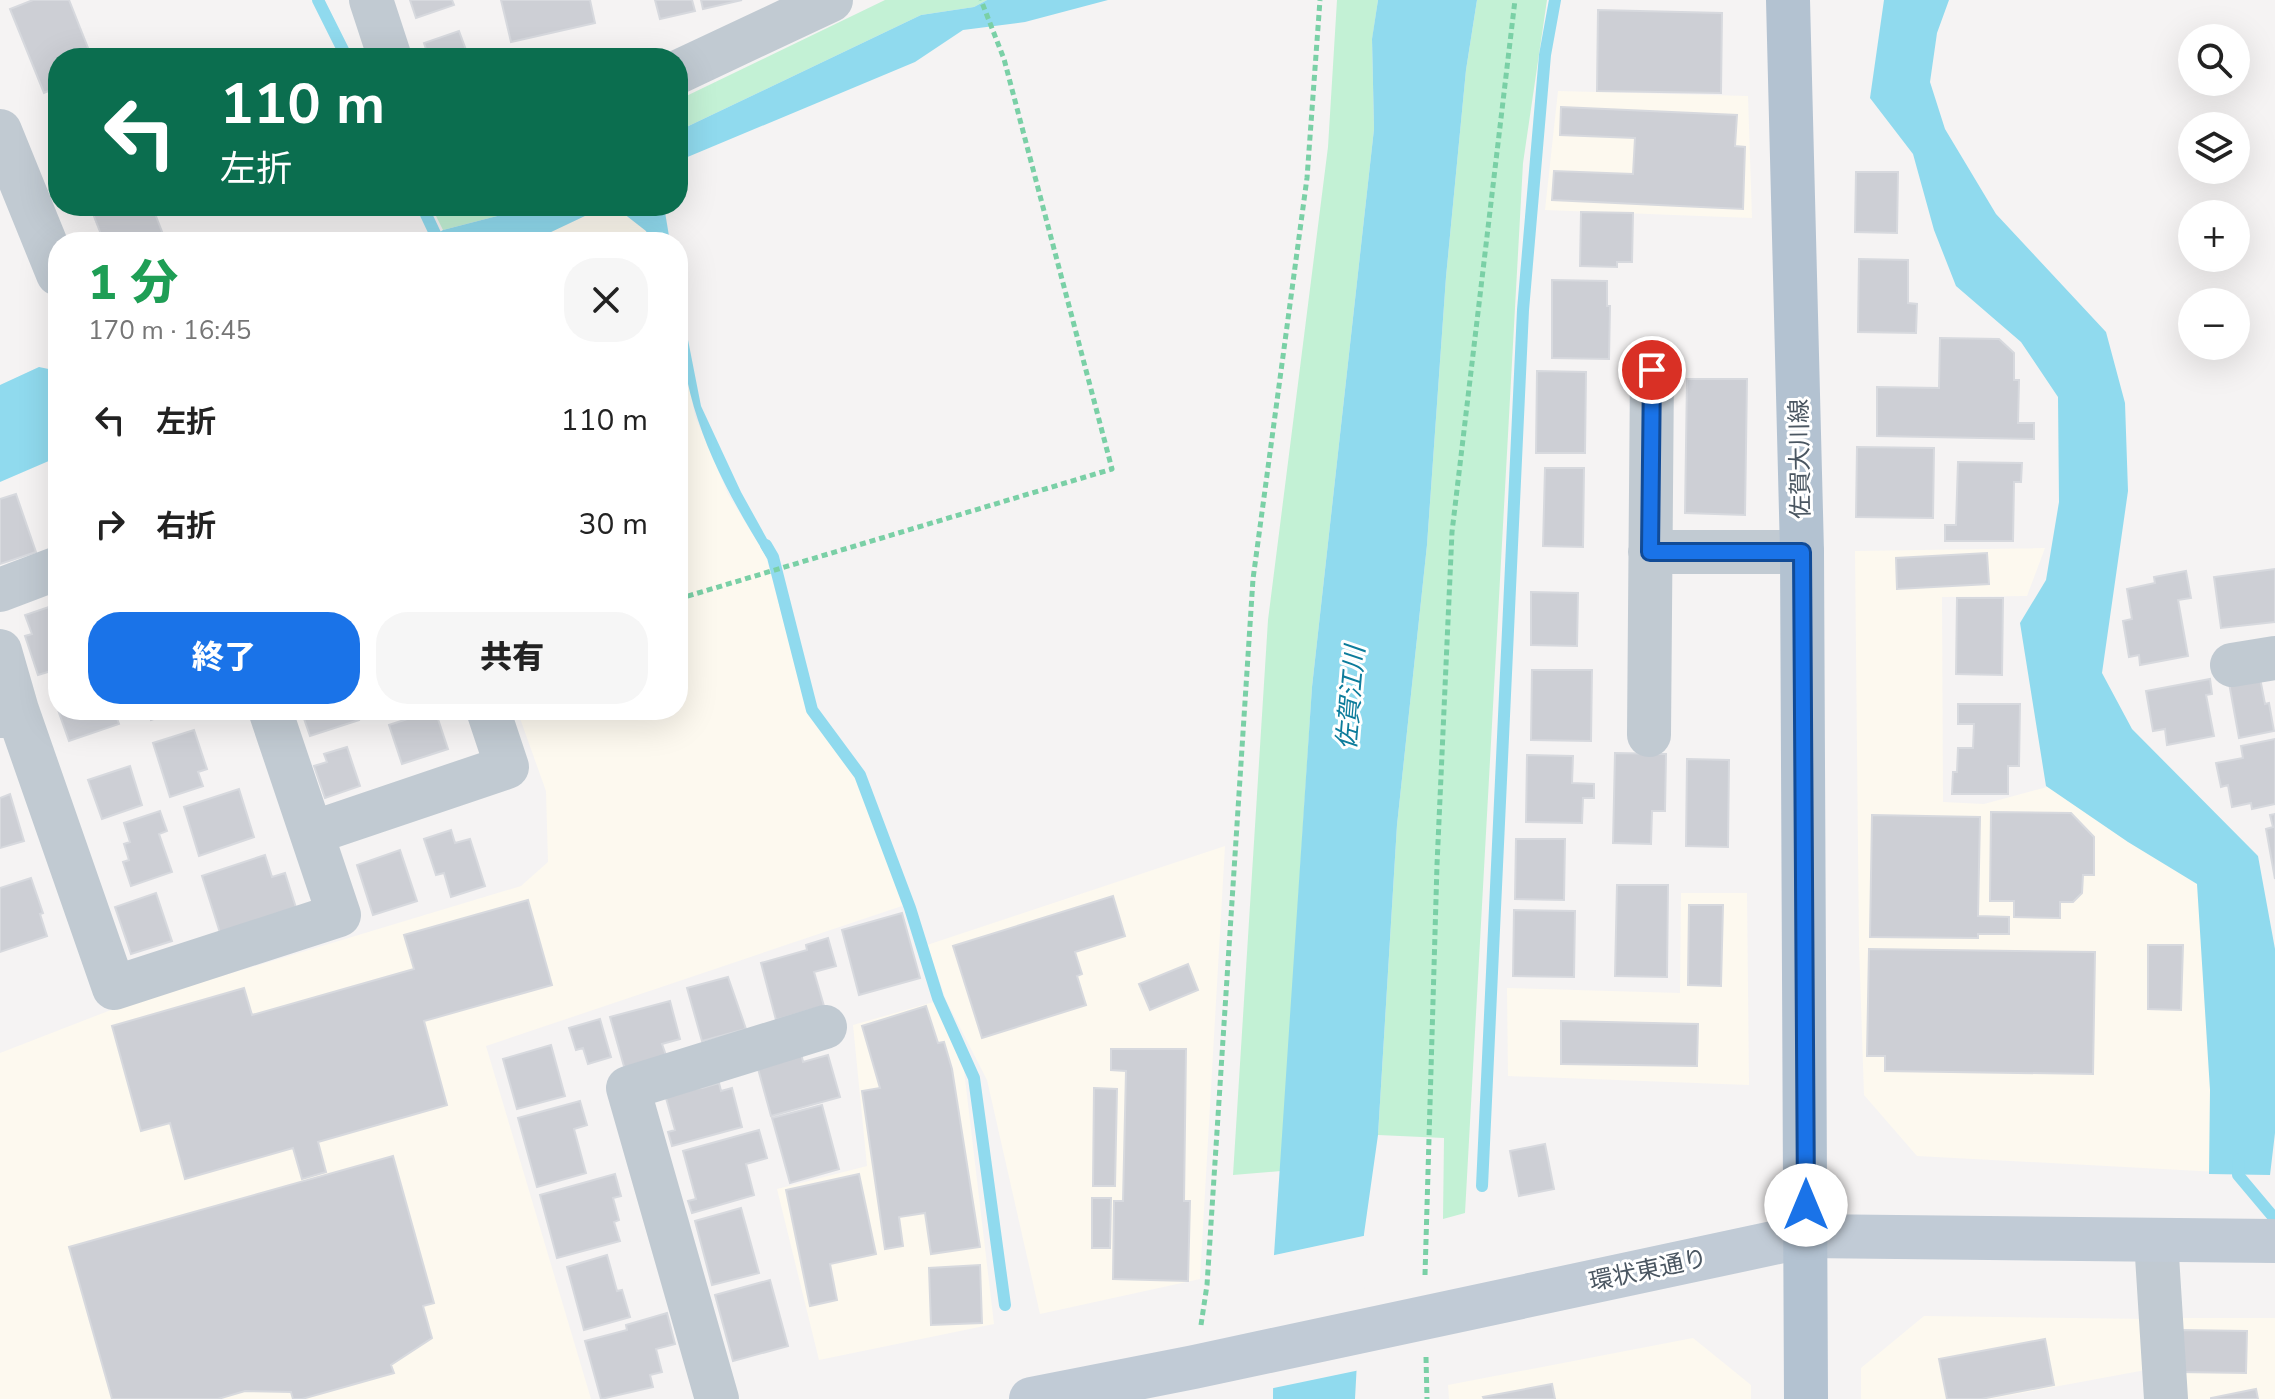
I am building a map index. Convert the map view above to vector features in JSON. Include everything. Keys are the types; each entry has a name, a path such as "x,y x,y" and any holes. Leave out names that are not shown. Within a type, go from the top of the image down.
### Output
{"main road":[{"name":"佐賀大川線","path":"1788,0 1802,552 1806,1399"},
{"name":"環状東通り","path":"1055,1397 1806,1236 2269,1241"}],"street":[{"path":"371,0 387,48"},
{"path":"688,67 831,0"},
{"path":"0,131 48,249"},
{"path":"1649,735 1652,370"},
{"path":"1650,552 1802,552"},
{"path":"0,590 48,572"},
{"path":"0,651 9,713 114,988 339,915 273,720"},
{"path":"2232,665 2275,658"},
{"path":"312,833 507,767 491,720"},
{"path":"717,1399 628,1088 825,1027"},
{"path":"2156,1240 2166,1399"}],"path":[{"path":"688,596 1112,469 1004,59 981,0"},
{"path":"1194,1367 1207,1285 1253,579 1307,178 1320,0"},
{"path":"1425,1317 1436,895 1452,532 1515,0"}],"shaded area":[{"path":"1558,91 1748,96 1752,218 1545,210"},
{"path":"585,216 627,216 646,232 551,232"},
{"path":"688,381 695,416 728,494 766,556 808,713 857,779 905,905 486,1046 591,1399 0,1399 0,1053 116,1008 521,886 548,862 546,791 521,720 688,720"},
{"path":"2045,548 2027,596 1942,597 1943,802 1984,804 2051,786 2201,880 2218,1172 1917,1156 1864,1095 1859,945 1855,551"},
{"path":"1225,846 1200,1279 1040,1314 987,1080 946,1000 927,945"},
{"path":"1681,893 1747,893 1749,1085 1508,1076 1507,988 1680,993"},
{"path":"937,1001 964,1070 994,1324 819,1360 777,1189 867,1166 853,1025"},
{"path":"1924,1316 2149,1319 2151,1369 1989,1399 1861,1399 1861,1368"},
{"path":"2173,1318 2275,1318 2275,1399 2178,1399"},
{"path":"1693,1338 1751,1385 1751,1399 1449,1399 1448,1385"}],"green space":[{"path":"885,0 987,0 974,7 921,15 688,126 688,95"},
{"path":"1337,0 1378,0 1372,40 1374,129 1312,687 1281,1171 1233,1175 1268,620 1328,147"},
{"path":"1477,0 1547,0 1523,163 1465,1213 1443,1219 1444,1138 1378,1135 1397,825 1427,545 1446,277 1466,70"},
{"path":"436,216 497,216 443,230"}],"water":[{"path":"987,0 1108,0 1025,22 963,30 915,62 688,157 688,126 921,15 974,7"},
{"name":"佐賀江川","path":"1378,0 1477,0 1466,70 1446,277 1427,545 1397,825 1378,1135 1364,1234 1355,1399 1273,1399 1274,1255 1312,687 1374,129 1372,39"},
{"path":"1884,0 1949,0 1937,33 1930,82 1945,129 1996,214 2106,332 2125,403 2128,491 2102,673 2132,729 2258,856 2275,949 2275,1133 2270,1175 2209,1174 2210,1090 2197,884 2046,786 2020,623 2046,580 2059,502 2058,397 2021,342 1956,286 1934,230 1913,154 1870,98"},
{"path":"497,216 585,216 551,232 440,232"},
{"path":"627,216 666,216 668,232 646,231"},
{"path":"688,340 701,406 741,492 777,557 766,556 729,492 701,430 691,397"},
{"path":"39,367 48,369 48,461 0,482 0,385"}],"pier":[{"path":"1368,1235 1360,1370 1269,1389 1270,1256"}],"building":[{"path":"33,0 69,0 88,48 48,48 48,91 44,93 10,9"},
{"path":"410,0 452,0 454,5 416,18"},
{"path":"501,0 590,0 595,23 511,42"},
{"path":"655,0 692,0 695,11 660,19"},
{"path":"701,0 742,0 703,9"},
{"path":"1598,10 1722,13 1721,93 1597,91"},
{"path":"459,31 465,48 426,48 424,43"},
{"path":"1561,107 1737,115 1735,146 1745,147 1743,209 1552,200 1554,171 1633,174 1635,138 1560,135"},
{"path":"1856,172 1898,172 1897,233 1855,232"},
{"path":"1581,212 1633,213 1632,262 1617,262 1617,267 1580,266"},
{"path":"94,216 156,216 162,232 100,232"},
{"path":"1859,259 1908,260 1908,303 1917,304 1916,333 1858,332"},
{"path":"1552,280 1607,281 1609,359 1552,358"},
{"path":"1940,338 1999,339 2014,353 2014,380 2019,380 2018,423 2034,423 2034,439 1877,436 1877,387 1939,388"},
{"path":"1537,371 1586,372 1585,453 1536,453"},
{"path":"1687,379 1747,379 1745,515 1685,513"},
{"path":"1857,447 1934,448 1933,518 1856,517"},
{"path":"1958,462 2022,463 2021,482 2014,482 2013,541 1945,541 1945,525 1956,525"},
{"path":"1545,468 1584,468 1583,547 1543,546"},
{"path":"16,494 36,552 0,564 0,499"},
{"path":"1987,553 1989,584 1897,589 1896,558"},
{"path":"2275,569 2275,622 2221,628 2214,577"},
{"path":"2186,571 2191,598 2178,600 2188,656 2140,665 2139,655 2129,657 2123,621 2132,619 2127,589 2155,583 2154,577"},
{"path":"1531,592 1578,593 1577,646 1531,645"},
{"path":"1957,598 2003,598 2002,675 1956,674"},
{"path":"48,607 48,672 38,675 25,636 32,634 25,615"},
{"path":"1532,670 1592,670 1591,741 1531,740"},
{"path":"2260,678 2274,731 2239,738 2229,683"},
{"path":"2210,679 2212,694 2206,695 2214,736 2167,745 2165,729 2153,731 2146,691"},
{"path":"1958,704 2020,704 2019,766 2008,766 2008,794 1952,794 1958,748 1973,748 1974,724 1958,724"},
{"path":"62,720 118,720 119,724 69,741"},
{"path":"304,720 359,720 310,736"},
{"path":"404,720 438,720 448,749 402,764 389,725"},
{"path":"194,730 207,769 198,772 203,786 170,797 153,743"},
{"path":"2275,739 2275,804 2252,809 2251,803 2232,807 2228,785 2221,787 2216,763 2243,758 2241,746"},
{"path":"347,747 360,786 325,798 314,766 327,762 324,754"},
{"path":"1615,753 1666,754 1665,811 1652,811 1651,844 1613,843"},
{"path":"1527,755 1573,756 1572,783 1594,784 1594,798 1583,798 1582,823 1526,822"},
{"path":"1687,759 1729,760 1728,847 1686,846"},
{"path":"130,766 142,805 102,819 88,780"},
{"path":"239,789 254,837 199,856 184,807"},
{"path":"10,794 24,841 0,848 0,798"},
{"path":"160,811 167,831 159,834 172,872 131,886 123,862 129,860 124,844 130,842 124,823"},
{"path":"1991,812 2071,813 2094,837 2094,875 2083,875 2082,893 2073,902 2060,902 2060,918 2014,917 2014,901 1990,901"},
{"path":"2275,814 2275,879 2266,829 2273,827 2270,815"},
{"path":"1872,815 1980,817 1978,916 2009,917 2009,934 1978,934 1978,938 1870,937"},
{"path":"451,830 455,843 470,839 485,886 451,897 444,873 436,875 424,839"},
{"path":"1516,839 1565,839 1564,900 1515,899"},
{"path":"400,850 417,901 373,915 357,865"},
{"path":"265,855 272,877 285,873 298,914 222,939 202,876"},
{"path":"31,878 47,936 0,952 0,888"},
{"path":"1617,885 1668,885 1667,977 1615,976"},
{"path":"156,893 172,941 131,954 115,907"},
{"path":"1113,896 1125,936 1075,952 1082,974 1077,976 1086,1005 982,1038 953,946"},
{"path":"528,900 552,985 424,1021 447,1105 318,1142 326,1172 302,1179 293,1148 185,1179 170,1123 141,1131 112,1026 244,988 252,1015 414,969 404,935"},
{"path":"1689,905 1723,905 1721,986 1688,985"},
{"path":"1514,910 1575,911 1574,977 1513,976"},
{"path":"902,913 920,978 859,995 842,930"},
{"path":"828,938 836,966 814,972 824,1006 776,1020 761,963 807,950 806,945"},
{"path":"2148,945 2183,945 2181,1010 2148,1009"},
{"path":"1869,949 2095,952 2093,1074 1885,1071 1885,1056 1867,1056"},
{"path":"1188,964 1198,990 1150,1010 1139,984"},
{"path":"728,977 746,1029 702,1041 687,988"},
{"path":"670,1001 680,1039 662,1044 667,1058 625,1070 610,1017"},
{"path":"926,1006 938,1043 944,1042 952,1069 980,1247 931,1254 925,1213 899,1217 903,1246 885,1249 862,1091 880,1088 862,1026"},
{"path":"600,1019 611,1057 588,1064 583,1048 576,1050 569,1028"},
{"path":"1561,1021 1698,1024 1697,1066 1561,1064"},
{"path":"551,1045 565,1096 517,1109 503,1059"},
{"path":"1111,1049 1186,1049 1184,1201 1190,1201 1188,1281 1113,1279 1114,1201 1123,1201 1126,1071 1111,1070"},
{"path":"801,1053 803,1062 828,1055 840,1097 771,1116 757,1065"},
{"path":"719,1083 721,1091 732,1088 742,1127 672,1146 668,1132 675,1130 664,1091 702,1088"},
{"path":"1094,1088 1117,1089 1115,1186 1093,1186"},
{"path":"580,1101 587,1125 574,1129 586,1173 537,1187 518,1118"},
{"path":"822,1105 839,1169 790,1183 772,1118"},
{"path":"759,1130 767,1158 746,1164 754,1195 692,1213 688,1201 696,1199 683,1151"},
{"path":"1545,1144 1554,1189 1519,1196 1510,1151"},
{"path":"393,1156 434,1303 423,1306 432,1338 391,1365 394,1373 302,1399 293,1399 291,1392 245,1391 218,1399 112,1399 69,1247"},
{"path":"615,1174 621,1196 613,1198 619,1220 614,1222 620,1241 557,1258 540,1195"},
{"path":"859,1174 876,1254 830,1264 837,1300 810,1306 786,1190"},
{"path":"1092,1198 1111,1198 1110,1248 1092,1248"},
{"path":"741,1208 759,1273 712,1285 695,1221"},
{"path":"607,1255 617,1291 622,1290 630,1317 584,1330 567,1267"},
{"path":"980,1265 982,1323 931,1325 929,1268"},
{"path":"770,1280 788,1346 733,1361 715,1295"},
{"path":"667,1313 675,1344 656,1349 662,1372 650,1375 653,1387 601,1399 585,1341 627,1330 626,1325"},
{"path":"2180,1330 2247,1331 2246,1373 2179,1372"},
{"path":"2045,1339 2054,1385 1981,1399 1947,1399 1939,1359"},
{"path":"1552,1384 1555,1399 1483,1397"},
{"path":"2256,1389 2258,1399 2211,1399 2211,1398"}],"waterway":[{"path":"318,0 342,48"},
{"path":"1482,1186 1523,310 1545,55 1555,0"},
{"path":"427,216 434,232"},
{"path":"766,545 773,557 812,710 860,775 910,908 938,998 974,1078 1005,1305"},
{"path":"2239,1159 2238,1175 2275,1219"}],"route":[{"path":"1652,370 1650,552 1802,552 1806,1205"}]}
